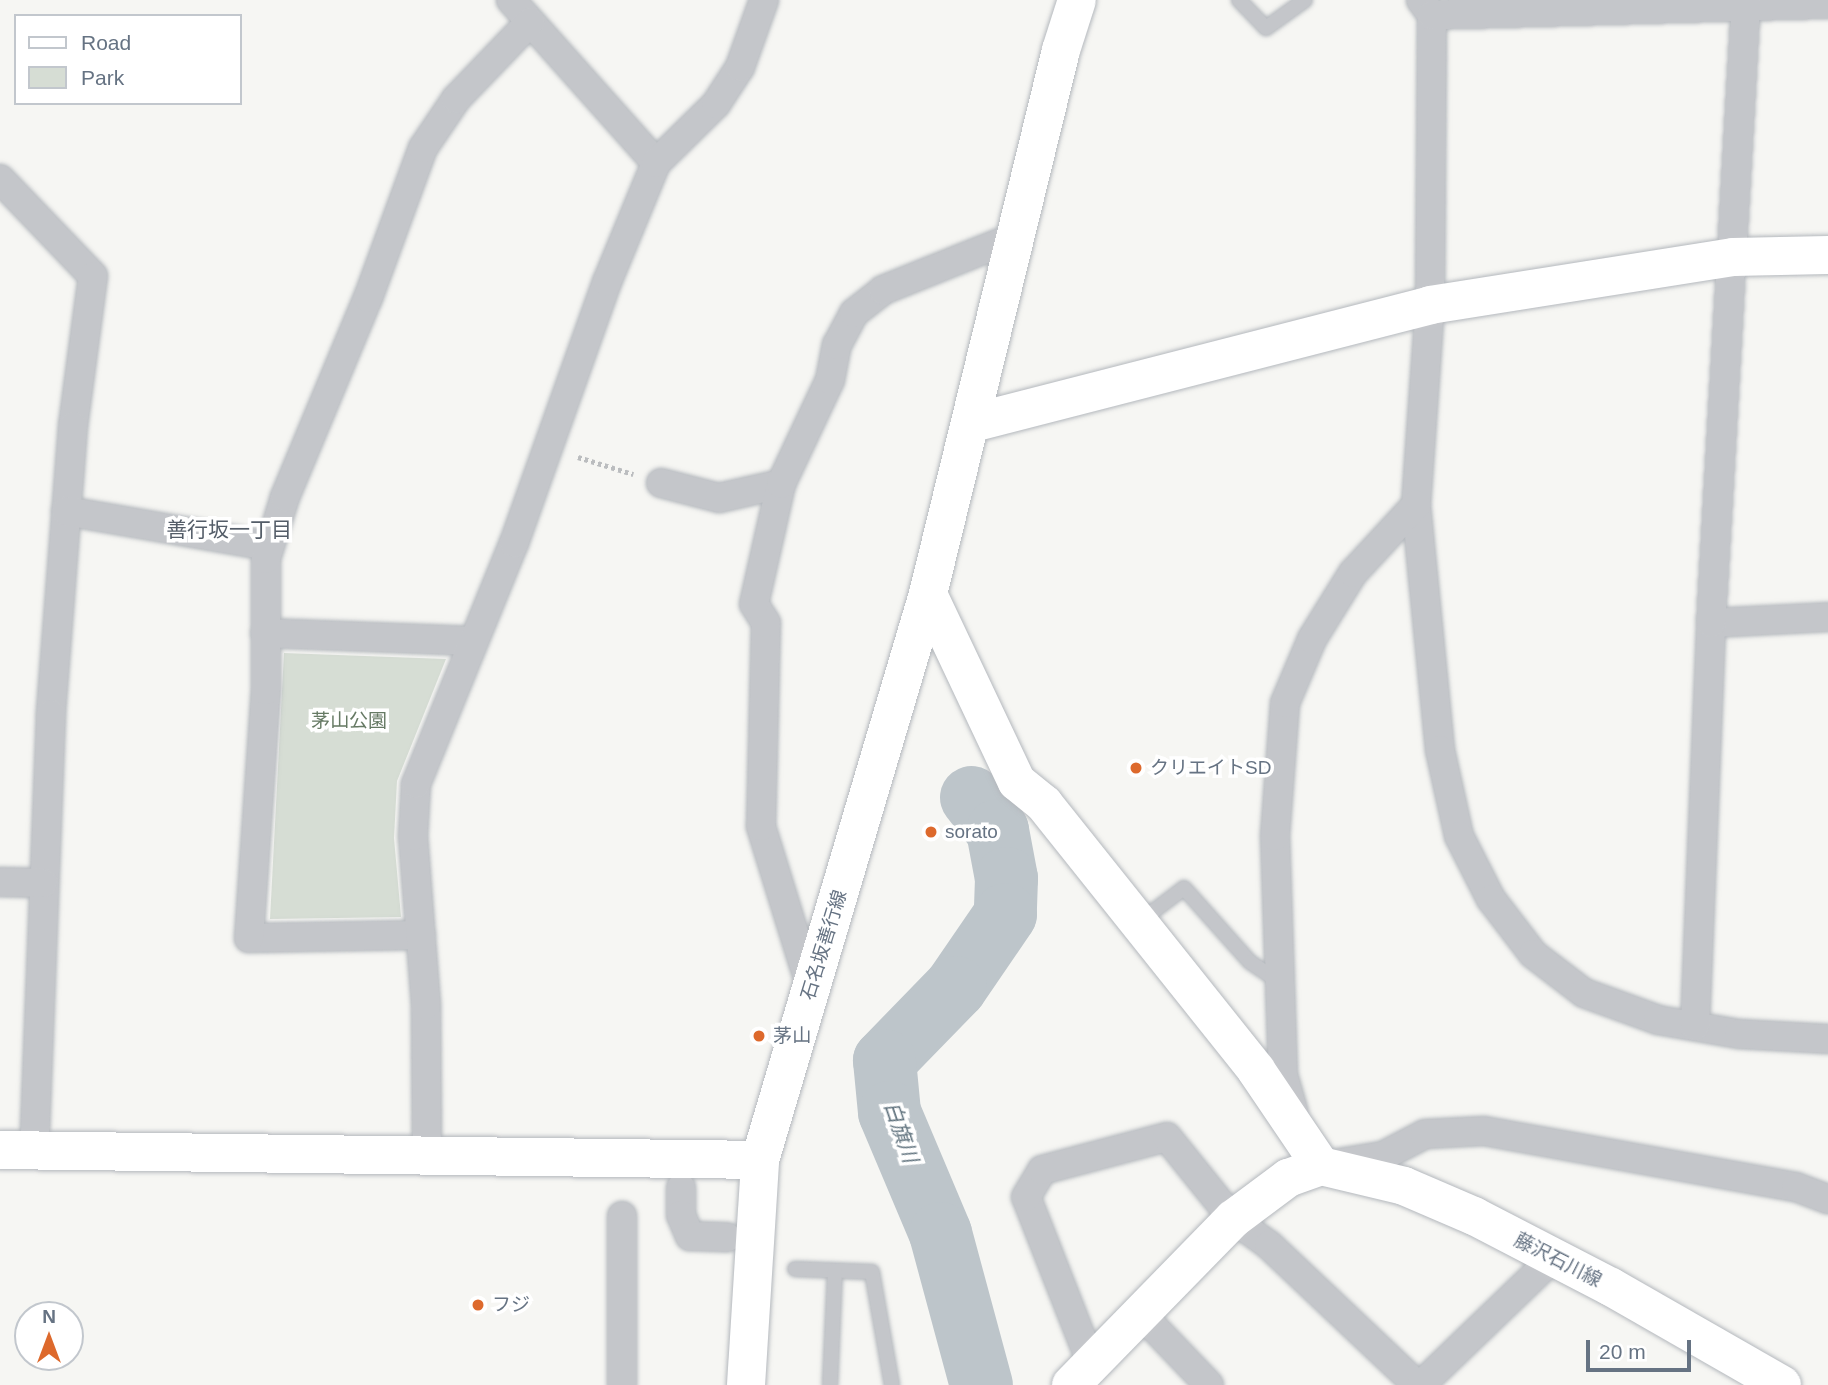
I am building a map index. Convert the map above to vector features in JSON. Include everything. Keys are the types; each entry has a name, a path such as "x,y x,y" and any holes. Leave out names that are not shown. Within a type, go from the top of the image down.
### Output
{"street":[{"path":"511,0 656,163"},
{"path":"427,1155 421,935 414,836 416,784 656,163 716,104 734,76 764,0"},
{"name":"石名坂善行線","path":"746,1385 760,1160 928,594 1077,0"},
{"path":"1695,1026 1710,623 1733,257 1745,4"},
{"path":"1828,4 1426,7 1430,304 1416,505 1440,750 1459,836 1491,899 1533,954 1584,993 1658,1020 1739,1034 1828,1039"},
{"path":"421,935 248,938 261,785 270,546 423,148 456,99 530,22"},
{"path":"0,179 93,276 66,510 43,883 17,1150 760,1160"},
{"path":"811,988 761,826 766,623 754,604 781,484 830,380 837,345 854,313 883,290 1016,237"},
{"path":"972,423 1430,304 1733,257 1828,255"},
{"path":"661,483 719,498 781,484"},
{"path":"1316,1160 1283,1075 1275,836 1285,702 1312,639 1353,573 1416,505"},
{"path":"66,510 270,546"},
{"path":"928,594 1017,782 1044,804 1256,1070 1316,1160"},
{"path":"1710,623 1828,617"},
{"path":"265,633 472,641"},
{"path":"0,882 43,883"},
{"path":"1553,1258 1419,1385 1269,1245 1233,1219 1167,1137 1042,1170 1027,1197 1082,1375 1233,1219 1288,1178 1316,1160 1384,1156 1425,1134 1484,1131 1796,1187 1828,1199"},
{"name":"藤沢石川線","path":"1316,1160 1405,1185 1553,1258 1782,1385"},
{"path":"681,1188 681,1215 690,1236 727,1237"},
{"path":"622,1216 622,1385"},
{"path":"1141,1314 1209,1385"}],"lane":[{"path":"1239,0 1266,27 1305,0"},
{"path":"1151,913 1184,888 1250,962 1280,982"},
{"path":"795,1269 872,1272 892,1385"},
{"path":"830,1385 835,1271"}],"path":[{"path":"547,448 661,483"}],"green space":[{"name":"茅山公園","path":"284,653 446,659 397,781 394,838 401,917 270,919"}],"waterway":[{"name":"白旗川","path":"971,797 997,830 1006,878 1005,914 955,987 884,1060 889,1112 940,1233 981,1385"}],"place":[{"name":"クリエイトSD","path":"1136,768"},
{"name":"sorato","path":"931,832"},
{"name":"茅山","path":"759,1036"},
{"name":"フジ","path":"478,1305"}],"district":[{"name":"善行坂一丁目","path":"229,530"}]}
